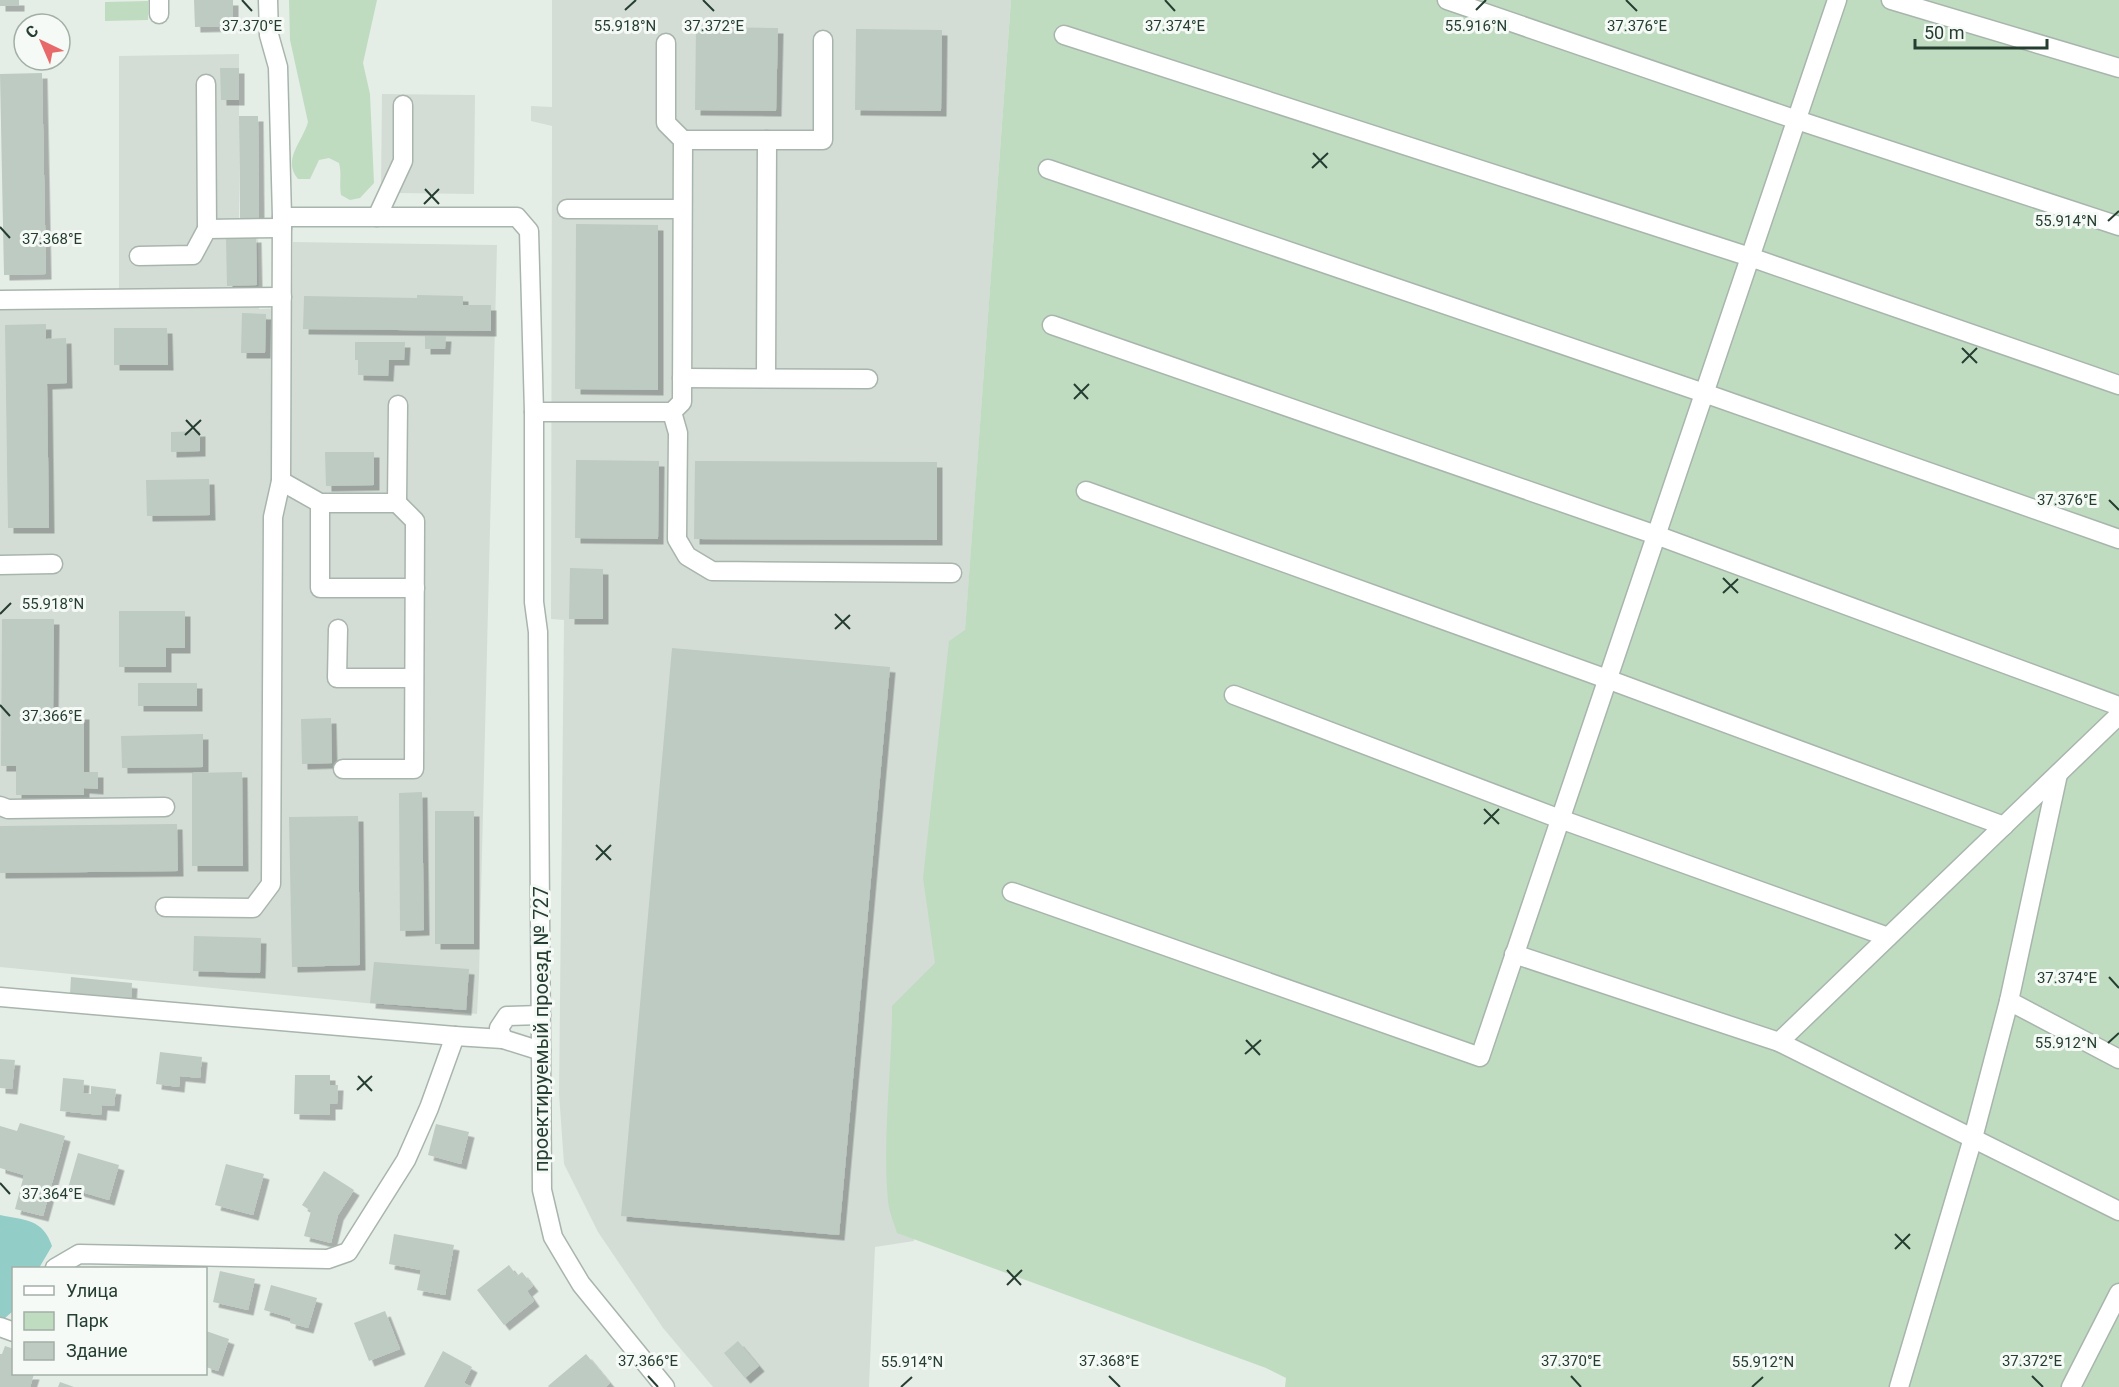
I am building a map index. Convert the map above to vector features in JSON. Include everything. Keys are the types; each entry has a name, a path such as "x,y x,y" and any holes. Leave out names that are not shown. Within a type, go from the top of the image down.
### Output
{"street":[{"path":"165,908 253,908 271,884 273,517 281,481 282,223 278,67 269,35 268,0"},
{"path":"1447,0 1797,120 2119,225"},
{"path":"1012,892 1480,1057 1837,0"},
{"path":"1891,0 2119,68"},
{"path":"1064,35 1750,257 2119,385"},
{"path":"666,43 666,123 683,140 823,140 823,40"},
{"path":"139,256 192,255 207,229 206,84"},
{"path":"377,217 402,161 403,105"},
{"path":"534,412 672,412 682,402 683,140"},
{"path":"766,378 767,140"},
{"path":"1048,169 1704,393 2119,539"},
{"path":"567,209 682,209"},
{"name":"проектируемый проезд № 727","path":"207,229 377,217 517,217 529,231 534,412 534,602 538,632 542,1190 553,1237 581,1284 665,1387"},
{"path":"0,300 282,297"},
{"path":"1052,325 1656,535 2119,706"},
{"path":"682,378 868,379"},
{"path":"397,503 398,405"},
{"path":"672,412 678,433 677,538 687,556 712,571 952,573"},
{"path":"281,481 320,503 397,503 415,521 414,769 343,769"},
{"path":"1086,490 2004,826"},
{"path":"320,503 320,588 415,588"},
{"path":"0,565 53,564"},
{"path":"338,629 337,678 414,678"},
{"path":"1234,695 1560,819 1888,937"},
{"path":"1779,1042 2119,715"},
{"path":"1899,1387 1972,1138 2009,1001 2058,774"},
{"path":"0,806 8,809 165,807"},
{"path":"1514,954 1779,1042 2119,1211"},
{"path":"0,997 503,1039 541,1051"},
{"path":"2009,1001 2119,1059"},
{"path":"503,1039 499,1028 507,1016 541,1015"},
{"path":"58,1267 79,1254 328,1260 348,1252 405,1160 429,1108 455,1036"},
{"path":"2071,1387 2119,1293"}],"shaded area":[{"path":"552,0 1011,0 951,825 914,1241 875,1247 869,1387 713,1387 663,1328 598,1232 564,1164 559,1094 564,620 551,619 552,126 531,121 531,106 552,107"},
{"path":"239,54 239,234 258,234 259,309 292,308 293,242 497,245 477,1014 0,967 0,293 119,291 119,56"},
{"path":"382,94 475,95 474,194 399,193 381,188"}],"green space":[{"path":"289,0 377,0 363,63 370,94 374,183 360,198 350,200 341,195 339,163 329,158 319,160 310,179 298,179 294,172 293,158 308,122 290,40"},
{"path":"1011,0 2119,0 2119,1387 1285,1387 1286,1378 1266,1368 897,1233 890,1213 886,1177 892,1006 935,963 923,878 949,641 965,630"},
{"path":"148,1 148,20 105,21 105,2"}],"water":[{"path":"0,1215 32,1222 44,1230 52,1246 40,1267 12,1267 12,1312 5,1318 0,1318"}],"building":[{"path":"0,0 19,0 19,6 0,6"},
{"path":"194,0 233,0 233,26 195,27"},
{"path":"696,27 778,28 776,111 695,110"},
{"path":"856,29 942,30 941,111 855,110"},
{"path":"220,68 239,68 239,100 221,100"},
{"path":"42,73 46,274 4,275 0,74"},
{"path":"239,116 258,116 259,219 240,219"},
{"path":"576,224 658,225 658,390 575,389"},
{"path":"256,237 257,285 227,286 226,238"},
{"path":"417,295 463,296 463,305 491,305 491,331 303,329 304,296 417,298"},
{"path":"242,313 266,314 265,353 241,353"},
{"path":"46,324 46,339 66,338 67,383 47,384 49,528 8,528 5,325"},
{"path":"114,328 167,328 168,365 114,365"},
{"path":"425,336 446,336 445,349 425,349"},
{"path":"355,342 405,342 404,360 389,360 388,376 358,375"},
{"path":"200,431 200,451 171,452 171,432"},
{"path":"325,452 374,452 374,485 326,486"},
{"path":"576,460 659,461 658,539 575,538"},
{"path":"695,461 937,462 937,540 694,539"},
{"path":"209,479 210,515 147,516 146,480"},
{"path":"570,568 603,569 603,619 569,619"},
{"path":"119,611 185,611 185,648 166,648 166,667 119,667"},
{"path":"2,619 54,619 53,714 84,714 84,772 98,772 98,789 84,788 84,795 16,795 16,766 1,766"},
{"path":"672,648 890,667 839,1235 621,1216"},
{"path":"138,683 197,683 197,706 138,706"},
{"path":"331,718 332,763 302,764 301,719"},
{"path":"203,734 203,767 122,768 121,736"},
{"path":"242,772 243,866 192,866 192,773"},
{"path":"422,792 424,930 400,931 399,793"},
{"path":"435,811 474,811 474,944 435,944"},
{"path":"358,816 360,965 292,967 289,817"},
{"path":"177,824 178,871 0,873 0,826"},
{"path":"194,936 261,938 260,973 193,971"},
{"path":"374,962 469,969 466,1010 370,1003"},
{"path":"71,977 132,983 131,999 70,994"},
{"path":"160,1052 202,1057 200,1078 180,1076 179,1087 156,1084"},
{"path":"0,1059 15,1060 12,1089 0,1088"},
{"path":"295,1075 330,1075 330,1085 338,1085 337,1104 330,1104 330,1115 294,1114"},
{"path":"63,1078 84,1080 83,1093 91,1094 91,1086 116,1089 114,1106 102,1105 101,1115 60,1111"},
{"path":"20,1123 65,1136 43,1216 15,1209 24,1175 0,1168 0,1126 17,1131"},
{"path":"436,1124 469,1132 461,1164 428,1155"},
{"path":"78,1153 119,1165 109,1200 68,1188"},
{"path":"226,1164 264,1174 253,1215 215,1205"},
{"path":"324,1171 354,1190 338,1215 331,1243 304,1236 311,1211 302,1205"},
{"path":"394,1234 454,1245 445,1295 417,1290 421,1270 389,1264"},
{"path":"509,1265 517,1276 522,1272 533,1286 527,1291 534,1301 504,1325 477,1290"},
{"path":"220,1271 255,1279 248,1310 213,1302"},
{"path":"271,1285 317,1298 308,1328 290,1323 291,1318 264,1310"},
{"path":"385,1311 400,1349 369,1361 354,1323"},
{"path":"207,1331 229,1339 218,1371 207,1367"},
{"path":"738,1341 759,1366 745,1378 724,1353"},
{"path":"5,1346 12,1348 12,1375 34,1375 30,1387 0,1387 0,1354"},
{"path":"443,1351 472,1367 464,1383 472,1387 424,1387"},
{"path":"586,1354 610,1383 606,1387 548,1386"},
{"path":"60,1382 74,1387 58,1387"}]}
